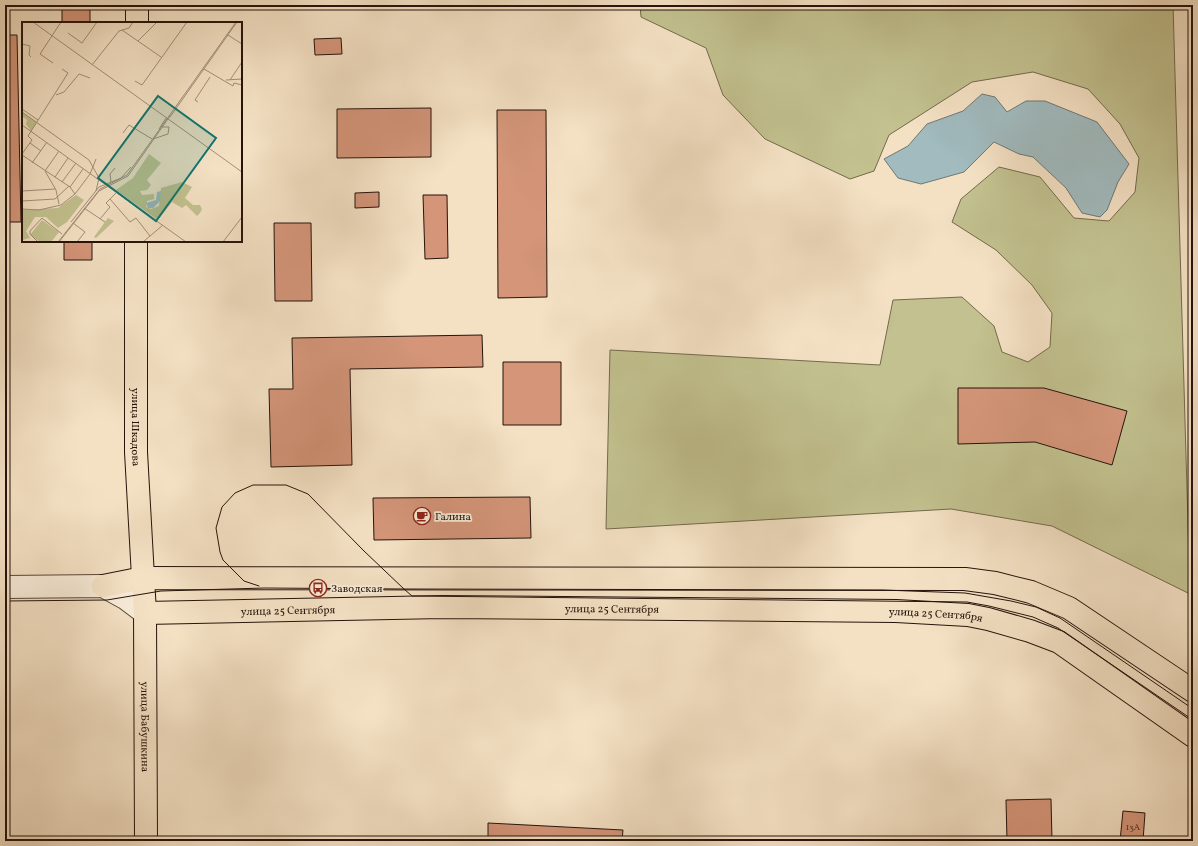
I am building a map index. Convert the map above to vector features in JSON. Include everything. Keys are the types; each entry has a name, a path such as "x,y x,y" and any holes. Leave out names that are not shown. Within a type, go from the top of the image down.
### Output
{"main road":[{"path":"137,5 137,22"},
{"name":"улица Шкадова","path":"136,242 136,452 145,613"},
{"path":"103,586 143,578 965,579 995,583 1031,592 1069,608 1193,691"},
{"name":"улица 25 Сентября","path":"145,613 442,607 896,611 968,615 1030,631 1059,642 1193,736"},
{"name":"улица Бабушкина","path":"145,613 146,841"}],"street":[{"path":"5,587 103,586 125,598 145,613"}],"shaded area":[{"path":"640,5 1173,5 1190,594 1052,526 951,509 606,529 610,350 880,365 893,300 962,297 994,326 1002,352 1028,362 1050,347 1052,313 1032,285 996,250 952,222 961,199 999,167 1040,177 1074,218 1109,221 1135,192 1139,158 1120,124 1088,89 1033,72 972,82 889,135 874,171 850,179 765,139 723,95 706,48 641,17"}],"water":[{"path":"982,94 995,97 1007,112 1026,101 1045,101 1097,122 1129,164 1118,182 1107,210 1100,217 1082,213 1066,188 1033,157 1019,154 994,142 964,172 921,184 898,178 884,159 908,146 927,124 963,111"}],"building":[{"path":"62,5 90,5 90,22 62,22"},
{"path":"5,35 17,35 21,222 5,222"},
{"path":"341,38 342,54 315,55 314,39"},
{"path":"431,108 431,157 337,158 337,109"},
{"path":"497,110 546,110 547,297 498,298"},
{"path":"379,192 379,207 355,208 355,193"},
{"path":"423,195 447,195 448,258 425,259"},
{"path":"274,223 311,223 312,301 275,301"},
{"path":"64,242 92,242 92,260 64,260"},
{"path":"482,335 483,367 350,369 352,465 271,467 269,389 293,389 292,338"},
{"path":"503,362 561,362 561,425 503,425"},
{"path":"958,388 1044,388 1127,411 1112,465 1035,442 958,444"},
{"path":"530,497 531,538 374,540 373,498"},
{"path":"1051,799 1052,841 1007,841 1006,800"},
{"path":"1123,811 1145,813 1143,841 1120,841"},
{"path":"488,823 623,830 622,841 488,841"}],"tram line":[{"path":"259,586 244,581 223,560 220,552 216,528 222,507 235,493 253,485 286,485 308,494 364,551 412,596 967,602 1033,617 1058,628 1193,720"},
{"path":"5,601 107,600 161,591 265,588 883,590 965,593 1036,607 1060,618 1193,709"},
{"path":"1186,841 1193,833"}],"place":[{"name":"Галина","path":"422,516"},
{"name":"Заводская","path":"318,588"}]}
